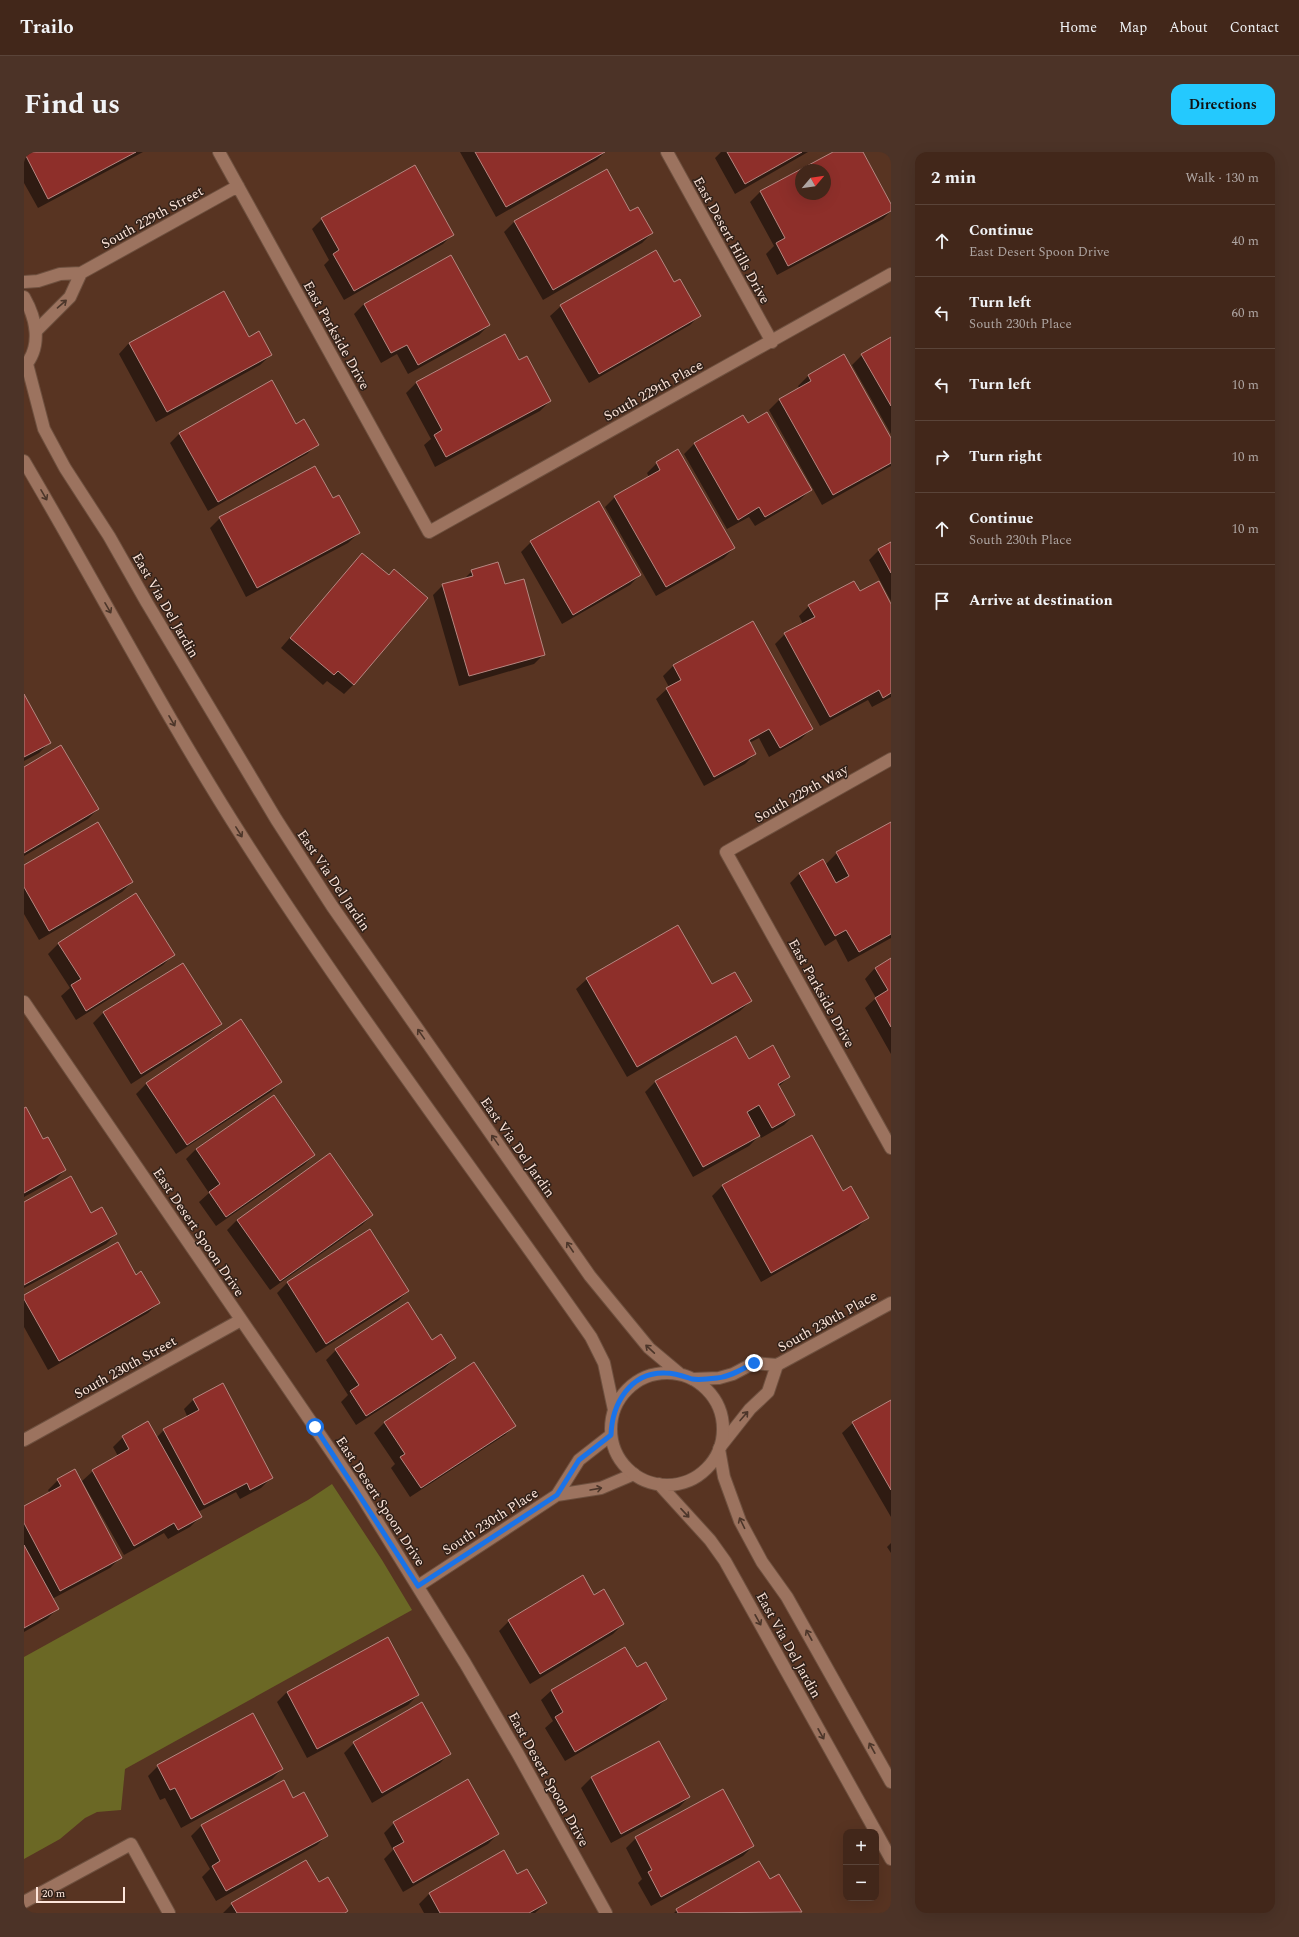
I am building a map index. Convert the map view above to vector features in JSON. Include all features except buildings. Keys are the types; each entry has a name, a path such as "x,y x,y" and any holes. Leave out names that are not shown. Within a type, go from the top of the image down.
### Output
{"street":[{"name":"East Parkside Drive","path":"219,152 429,532"},
{"name":"East Desert Hills Drive","path":"666,152 772,342"},
{"name":"South 229th Street","path":"24,282 38,281 60,274 81,273 238,186"},
{"path":"36,331 70,297 81,273"},
{"name":"South 229th Place","path":"429,532 772,342 891,274"},
{"path":"24,297 33,313 36,331 34,348 25,365"},
{"name":"East Via Del Jardin","path":"25,365 44,429 65,468 109,536 147,604 276,819 332,906 590,1276 649,1348 680,1374"},
{"path":"24,461 199,768 245,841 400,1069 591,1337 604,1363 614,1410 611,1435 615,1450 623,1463 634,1474 659,1484 674,1484 695,1477 712,1462 720,1448 723,1431 722,1415 716,1401 706,1388 693,1379 680,1374 664,1373 648,1376 633,1384 622,1395 614,1410"},
{"name":"South 229th Way","path":"726,852 891,759"},
{"name":"East Parkside Drive","path":"726,852 891,1148"},
{"name":"East Desert Spoon Drive","path":"24,1002 315,1427 418,1586 518,1754 606,1913"},
{"name":"South 230th Place","path":"693,1379 719,1378 733,1374 754,1363 778,1365 891,1303"},
{"name":"South 230th Street","path":"24,1440 241,1320"},
{"name":"South 230th Place","path":"720,1448 750,1409 768,1392 778,1365"},
{"name":"South 230th Place","path":"557,1495 579,1460 611,1435"},
{"name":"East Via Del Jardin","path":"720,1448 724,1477 740,1520 762,1562 787,1597 891,1782"},
{"name":"South 230th Place","path":"418,1586 557,1495 601,1488 634,1474"},
{"name":"East Via Del Jardin","path":"659,1484 710,1540 725,1561 874,1829"},
{"name":"East Via Del Jardin","path":"879,1837 891,1859"},
{"path":"24,1902 131,1844 170,1913"}],"shaded area":[{"path":"332,1484 382,1560 412,1610 125,1769 121,1810 97,1812 85,1818 60,1839 24,1859 24,1657 308,1500"}],"route":[{"path":"315,1427 359,1492 418,1586 557,1495 579,1460 611,1435 614,1410 622,1395 633,1384 648,1376 664,1373 680,1374 693,1379 719,1378 733,1374 754,1363"}]}
